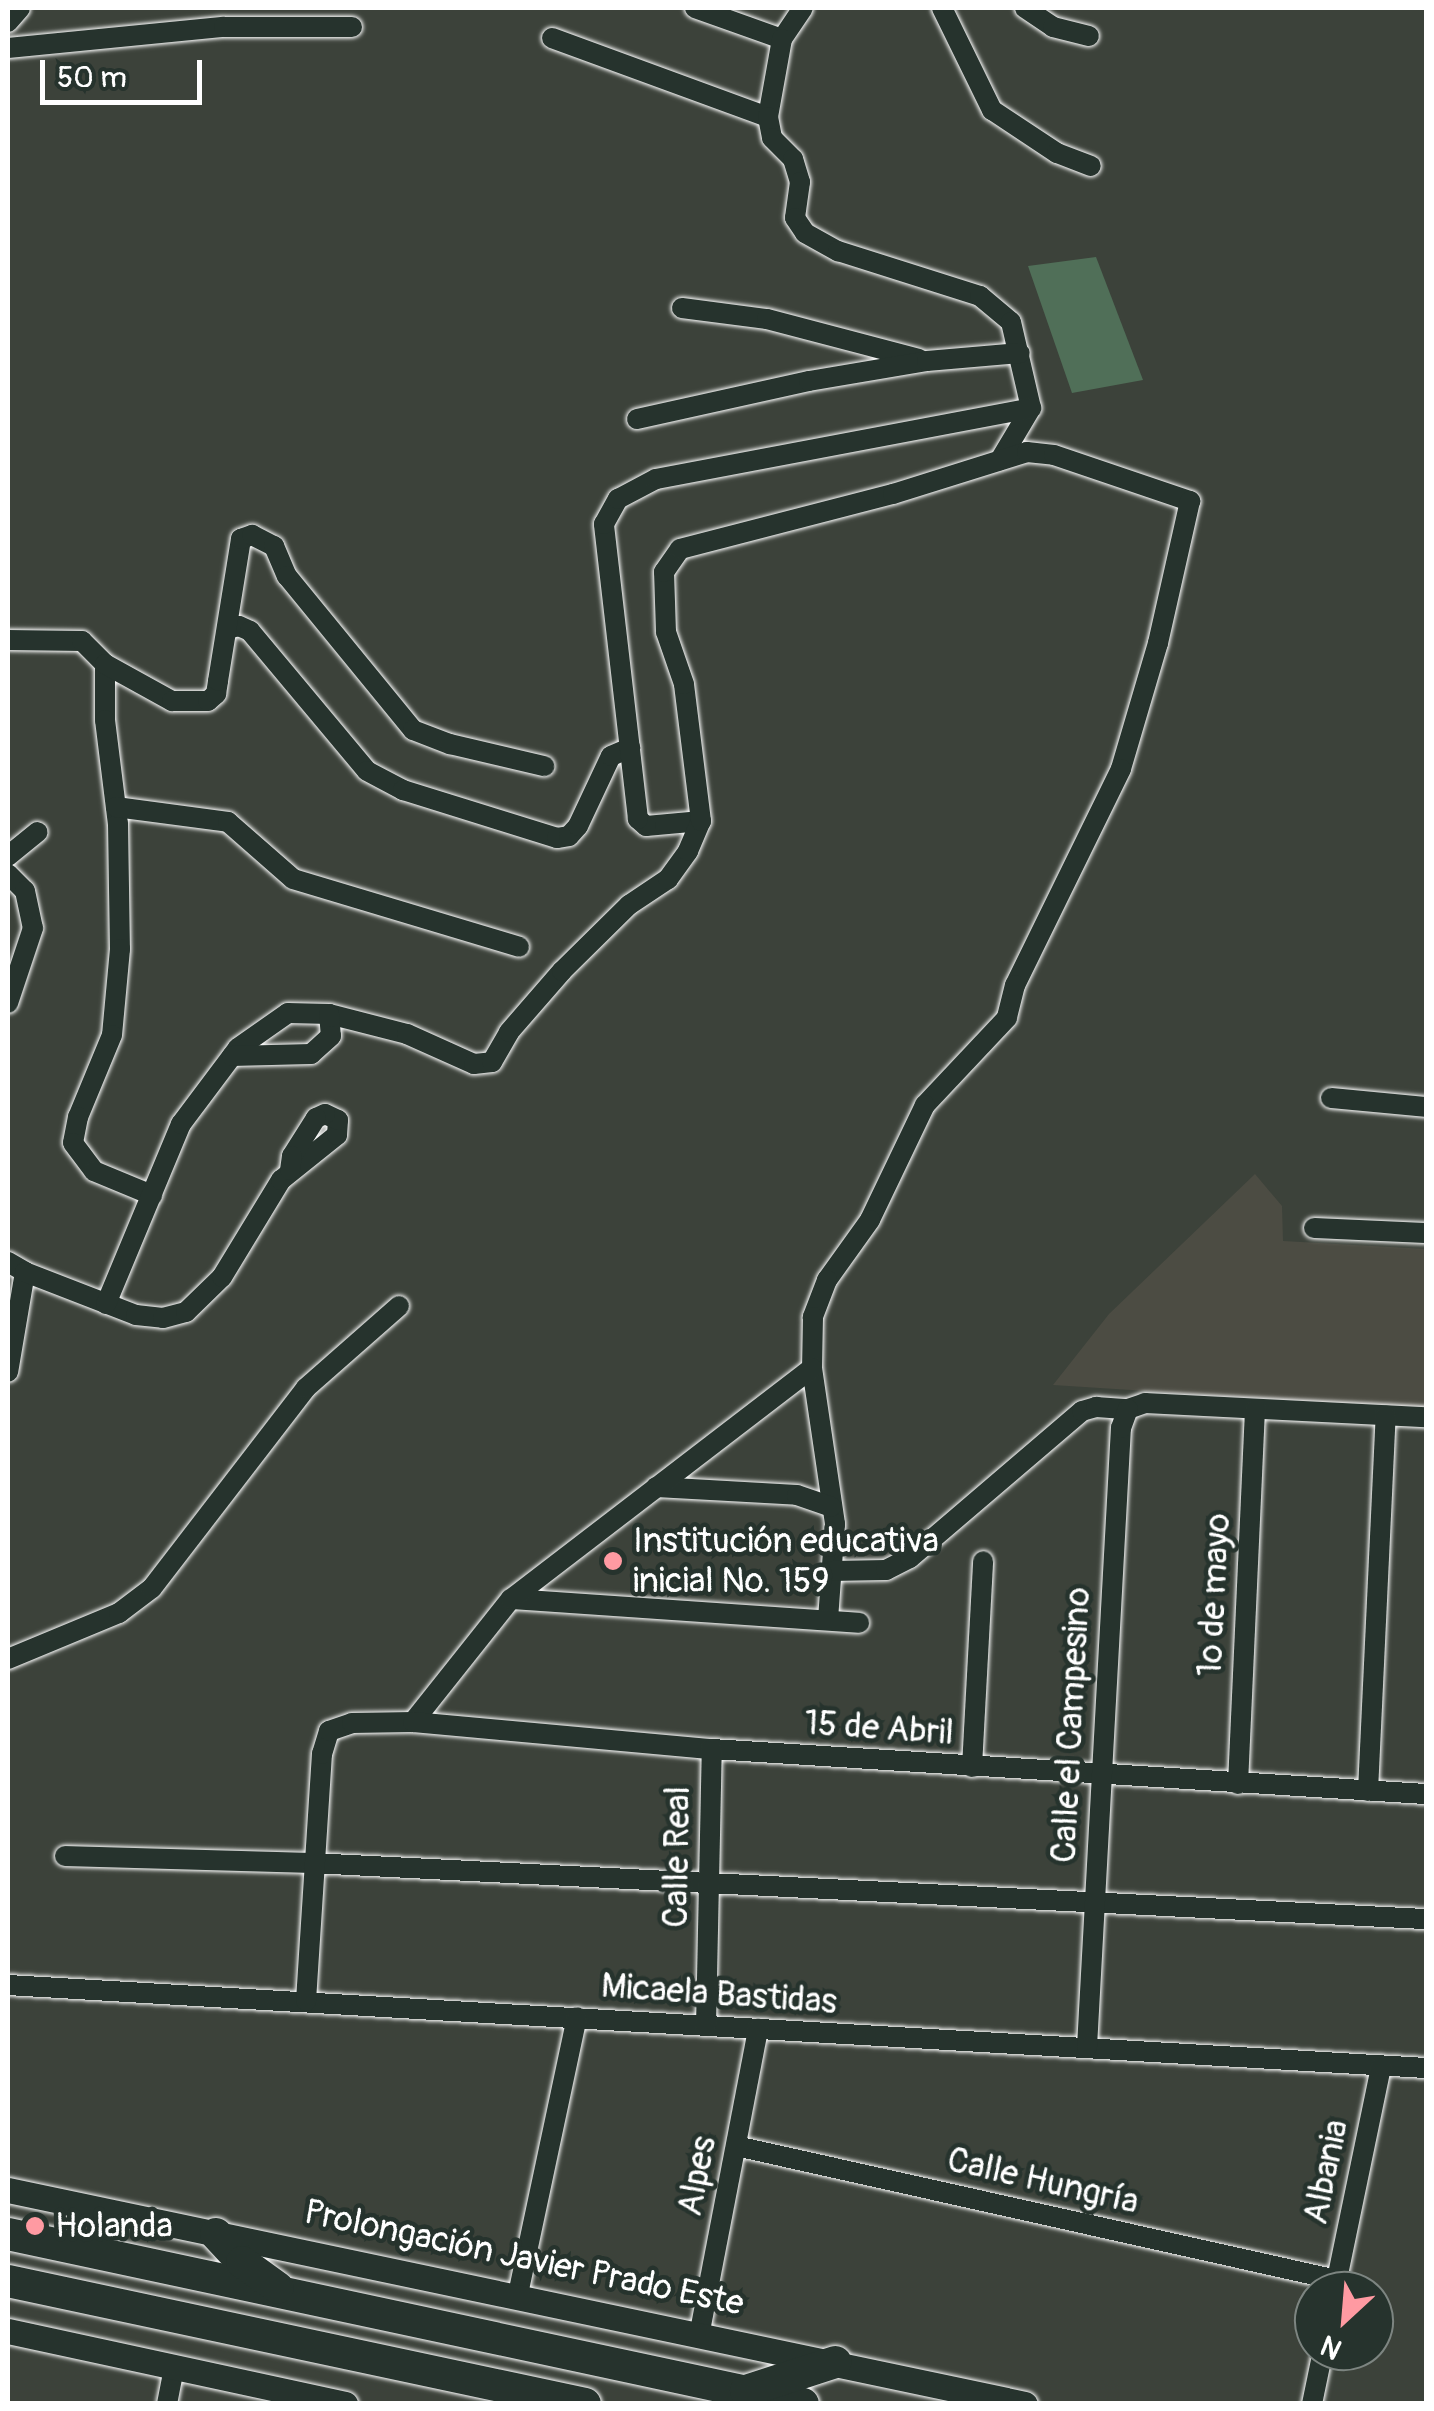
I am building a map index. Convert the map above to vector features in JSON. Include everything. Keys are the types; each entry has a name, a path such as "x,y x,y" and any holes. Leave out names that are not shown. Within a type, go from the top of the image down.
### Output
{"main road":[{"path":"8,2234 803,2404"},
{"path":"216,2234 242,2262 290,2296"},
{"path":"8,2281 585,2404"},
{"path":"746,2392 834,2362"}],"street":[{"path":"8,22 20,8"},
{"path":"695,8 782,40"},
{"path":"803,8 782,40 768,117 772,138 793,159 800,182 795,218 804,233 838,251 980,296 1011,322 1030,408 1000,460"},
{"path":"942,8 992,110 1030,137 1091,166"},
{"path":"1025,8 1053,28 1089,36"},
{"path":"8,48 189,30 352,27"},
{"path":"552,38 768,117"},
{"path":"682,308 768,319 927,361"},
{"path":"637,420 809,381 927,361 1020,353"},
{"path":"701,821 641,824 604,524 618,499 656,478 1030,408"},
{"path":"106,1304 182,1124 232,1056 262,1029 288,1013 329,1014 407,1034 474,1064 492,1062 509,1032 562,971 629,905 668,878 688,852 701,821 684,684 666,632 664,572 680,550 894,494 1027,452 1054,455 1181,496 1190,500 1189,508 1158,643 1121,768 1015,985 1007,1018 925,1105 870,1220 828,1280 813,1317 812,1368 836,1524 828,1620"},
{"path":"8,640 82,641 105,664 172,701 208,702 216,694 242,539 252,535 274,546 286,576 413,730 450,744 544,766"},
{"path":"227,628 239,626 250,631 368,770 402,790 557,838 569,836 578,826 610,756 630,748"},
{"path":"105,664 105,720 116,807 120,949 112,1035 78,1117 72,1143 94,1171 152,1196"},
{"path":"116,807 228,822 292,878 519,947"},
{"path":"8,856 38,832"},
{"path":"8,874 25,892 33,928 8,1003"},
{"path":"232,1056 311,1054 331,1036 329,1014"},
{"path":"1331,1098 1426,1107"},
{"path":"8,1372 16,1267 106,1304 163,1318 186,1312 222,1276 290,1170"},
{"path":"1314,1228 1426,1233"},
{"path":"8,1659 119,1614 152,1588 306,1388 399,1306"},
{"path":"413,1722 511,1599 812,1368"},
{"path":"832,1571 886,1570 910,1558 1082,1411 1096,1406 1128,1409 1145,1403 1426,1417"},
{"name":"1º de mayo","path":"1238,1784 1256,1408"},
{"name":"Calle el Campesino","path":"1087,2047 1121,1428 1128,1409"},
{"path":"1368,1791 1386,1415"},
{"path":"656,1488 797,1495 831,1507"},
{"path":"972,1767 983,1562"},
{"path":"511,1599 859,1623"},
{"name":"15 de Abril","path":"312,1862 322,1754 330,1731 352,1724 413,1722 712,1749 1426,1794"},
{"name":"Calle Real","path":"706,2026 712,1749"},
{"path":"65,1856 312,1862 1426,1919"},
{"path":"306,2000 312,1862"},
{"name":"Micaela Bastidas","path":"8,1986 306,2000 1426,2068"},
{"path":"518,2299 577,2017"},
{"name":"Alpes","path":"699,2336 758,2029"},
{"name":"Albania","path":"1338,2271 1381,2066"},
{"name":"Calle Hungría","path":"736,2146 1294,2275"},
{"name":"Prolongación Javier Prado Este","path":"8,2190 1024,2404"},
{"path":"8,2332 345,2404"},
{"path":"167,2404 174,2367"},
{"path":"1312,2404 1318,2371"}],"shaded area":[{"path":"1255,1174 1282,1206 1283,1241 1426,1249 1426,1409 1053,1385 1109,1314"}],"green space":[{"path":"1096,257 1143,380 1072,393 1028,266"}],"place":[{"name":"Institución educativa inicial No. 159","path":"613,1561"},
{"name":"Holanda","path":"35,2226"}]}
